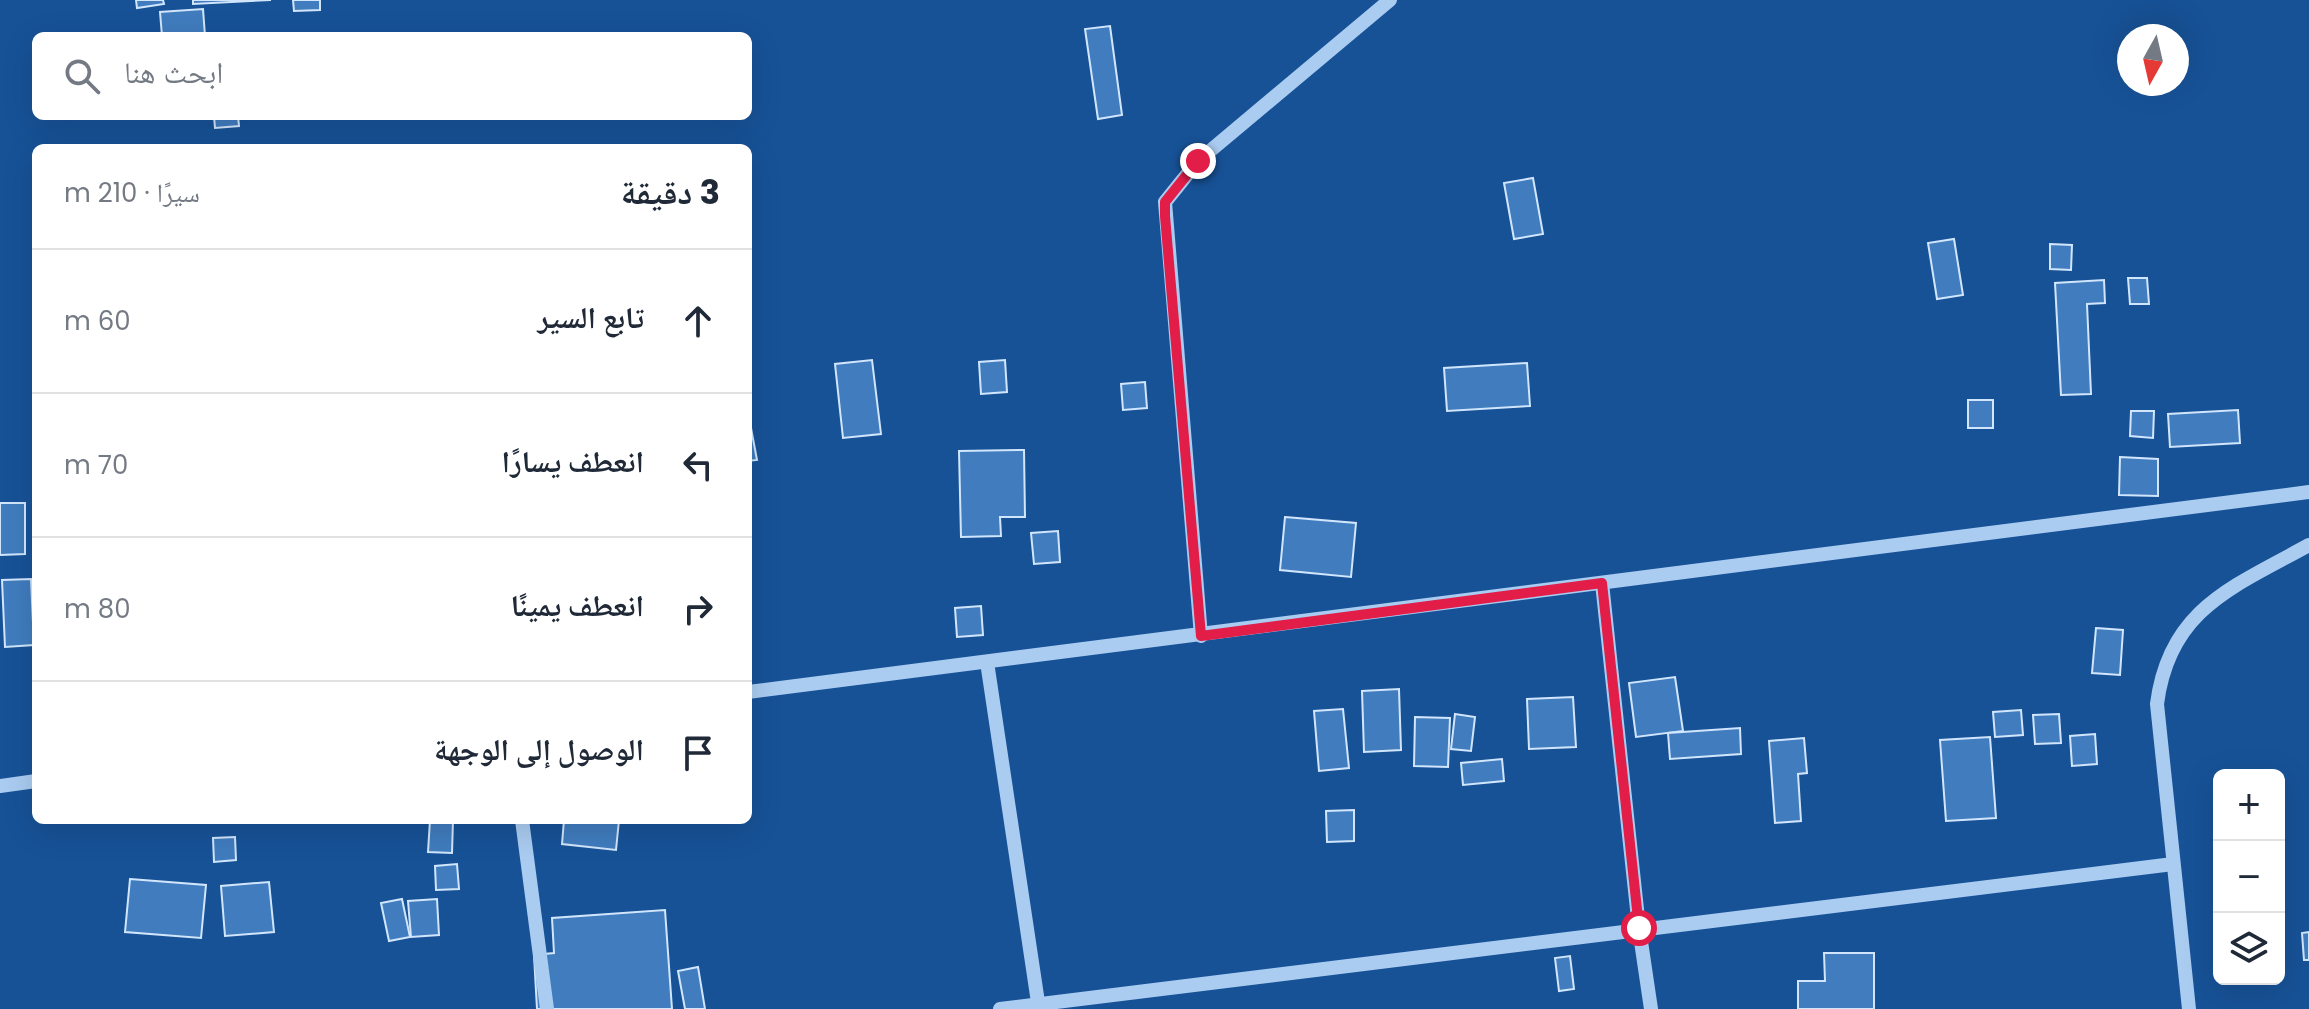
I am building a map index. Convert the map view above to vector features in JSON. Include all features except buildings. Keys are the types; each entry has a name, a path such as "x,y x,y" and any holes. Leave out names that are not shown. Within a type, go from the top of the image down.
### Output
{"street":[{"path":"1201,636 1165,202 1198,161 1390,0"},
{"path":"752,691 2309,492"},
{"path":"2189,1009 2157,704 2161,670 2181,630 2200,612 2247,580 2309,545"},
{"path":"1602,583 1639,928 1651,1009"},
{"path":"987,662 1038,1006"},
{"path":"0,786 32,782"},
{"path":"523,824 547,1009"},
{"path":"1000,1009 2173,864"}],"route":[{"path":"1198,161 1165,202 1165,216 1201,636 1602,583 1639,928"}]}
